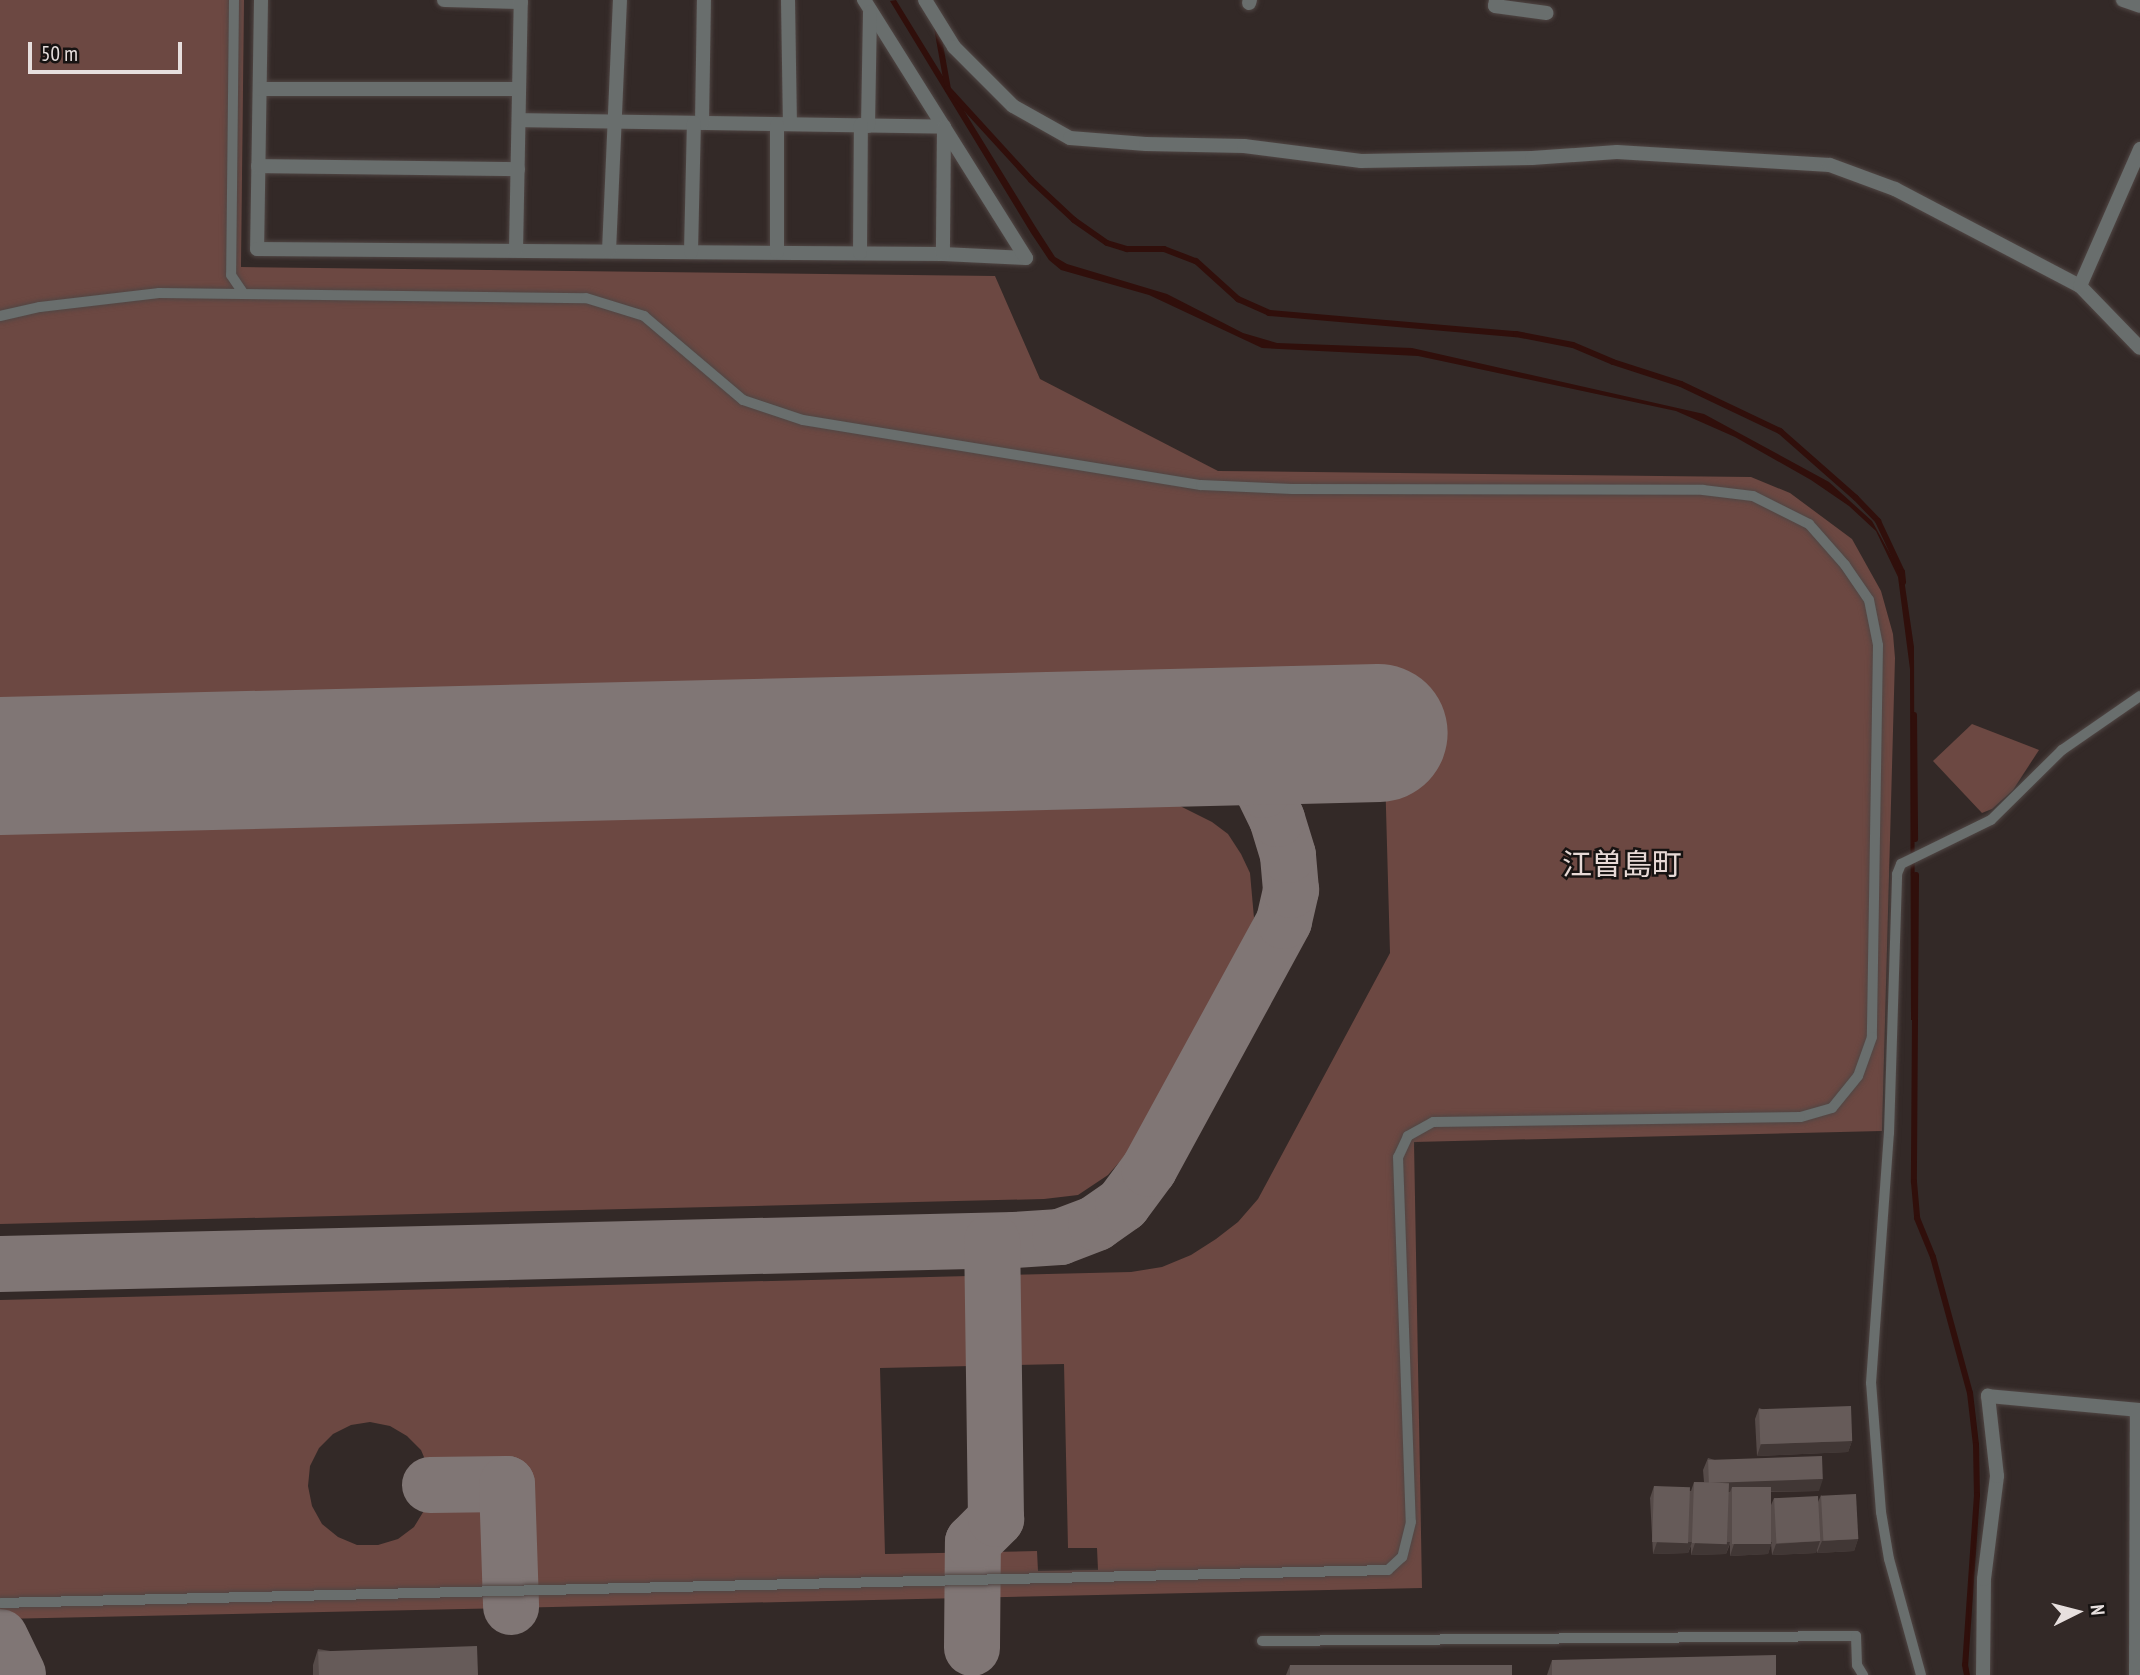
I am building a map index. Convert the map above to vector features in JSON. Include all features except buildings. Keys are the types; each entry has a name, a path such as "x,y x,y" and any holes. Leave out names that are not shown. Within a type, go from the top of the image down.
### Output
{"street":[{"path":"261,0 257,248 943,254 1026,258 867,6"},
{"path":"444,0 521,1 516,250"},
{"path":"609,251 620,0"},
{"path":"691,251 704,0"},
{"path":"777,252 788,0"},
{"path":"925,0 954,47 1013,106 1070,138 1146,144 1244,146 1361,161 1532,158 1617,152 1830,165 1895,189 2080,286 2140,348"},
{"path":"1496,0 1495,6 1548,13"},
{"path":"2123,0 2140,6"},
{"path":"860,253 867,6"},
{"path":"260,89 519,89"},
{"path":"519,120 944,127"},
{"path":"943,254 944,127"},
{"path":"2080,286 2140,149"},
{"path":"258,166 518,169"},
{"path":"1983,1675 1984,1580 1997,1476 1988,1396 2139,1410 2136,1675"}],"lane":[{"path":"234,0 231,275 244,294"},
{"path":"0,316 40,307 159,293 586,298 645,316 743,400 803,420 1201,485 1306,489 1703,490 1753,496 1809,524 1845,565 1869,600 1878,645 1872,1037 1858,1076 1832,1108 1800,1117 1433,1122 1408,1136 1398,1157 1410,1522 1402,1557 1388,1570 0,1603"},
{"path":"1922,1675 1889,1559 1881,1512 1871,1383 1889,1133 1897,874 1901,864 1991,820 2063,750 2140,696"},
{"path":"1262,1641 1856,1636 1857,1665 1863,1675"}],"shaded area":[{"path":"0,0 244,0 241,267 995,276 1040,379 1218,471 1751,477 1790,493 1852,539 1881,591 1893,634 1895,658 1882,1131 1414,1142 1422,1588 0,1619 0,1300 1131,1272 1162,1267 1191,1255 1216,1239 1238,1222 1258,1199 1390,953 1382,665 0,698","holes":["1064,1364 1068,1548 1097,1548 1098,1570 1038,1571 1037,1551 885,1554 880,1368","370,1422 390,1426 407,1436 421,1450 429,1469 430,1485 425,1509 414,1527 398,1539 378,1545 357,1545 338,1537 322,1524 312,1506 308,1486 310,1466 319,1448 333,1434 351,1425"]},
{"path":"896,0 1055,257 1067,264 1167,294 1243,333 1277,343 1412,348 1704,414 1829,482 1872,521 1904,579 1914,647 1915,1020 1911,1020 1910,669 1898,577 1876,531 1849,506 1811,480 1735,437 1676,411 1418,356 1262,348 1149,295 1061,270 1049,260 1031,233 890,1"},
{"path":"1972,724 2039,750 2013,790 1992,809 1982,813 1933,761"},
{"path":"1180,806 1212,822 1228,834 1250,873 1254,918 1244,944 1130,1150 1108,1175 1078,1195 1044,1199 0,1224 0,834"}],"waterway":[{"path":"937,28 948,89 1031,180 1074,220 1107,243 1127,249 1164,249 1196,261 1238,299 1269,313 1516,334 1573,345 1613,362 1681,384 1780,431 1856,498 1878,521 1902,572 1903,582"},
{"path":"1914,715 1915,839"},
{"path":"1916,875 1914,1182 1917,1218 1933,1257 1970,1393 1976,1445 1977,1495 1965,1665 1967,1675"}],"taxiway":[{"path":"0,1264 1014,1240 1060,1237 1096,1223 1123,1204 1149,1169 1284,921 1291,890 1288,855 1277,819 1263,790 1222,737"},
{"path":"972,1648 973,1542 996,1519 992,1241"},
{"path":"430,1485 507,1484 511,1607"},
{"path":"0,1637 18,1674"}],"runway":[{"path":"0,766 1379,733"}],"district":[{"name":"江曽島町","path":"1622,864"}]}
